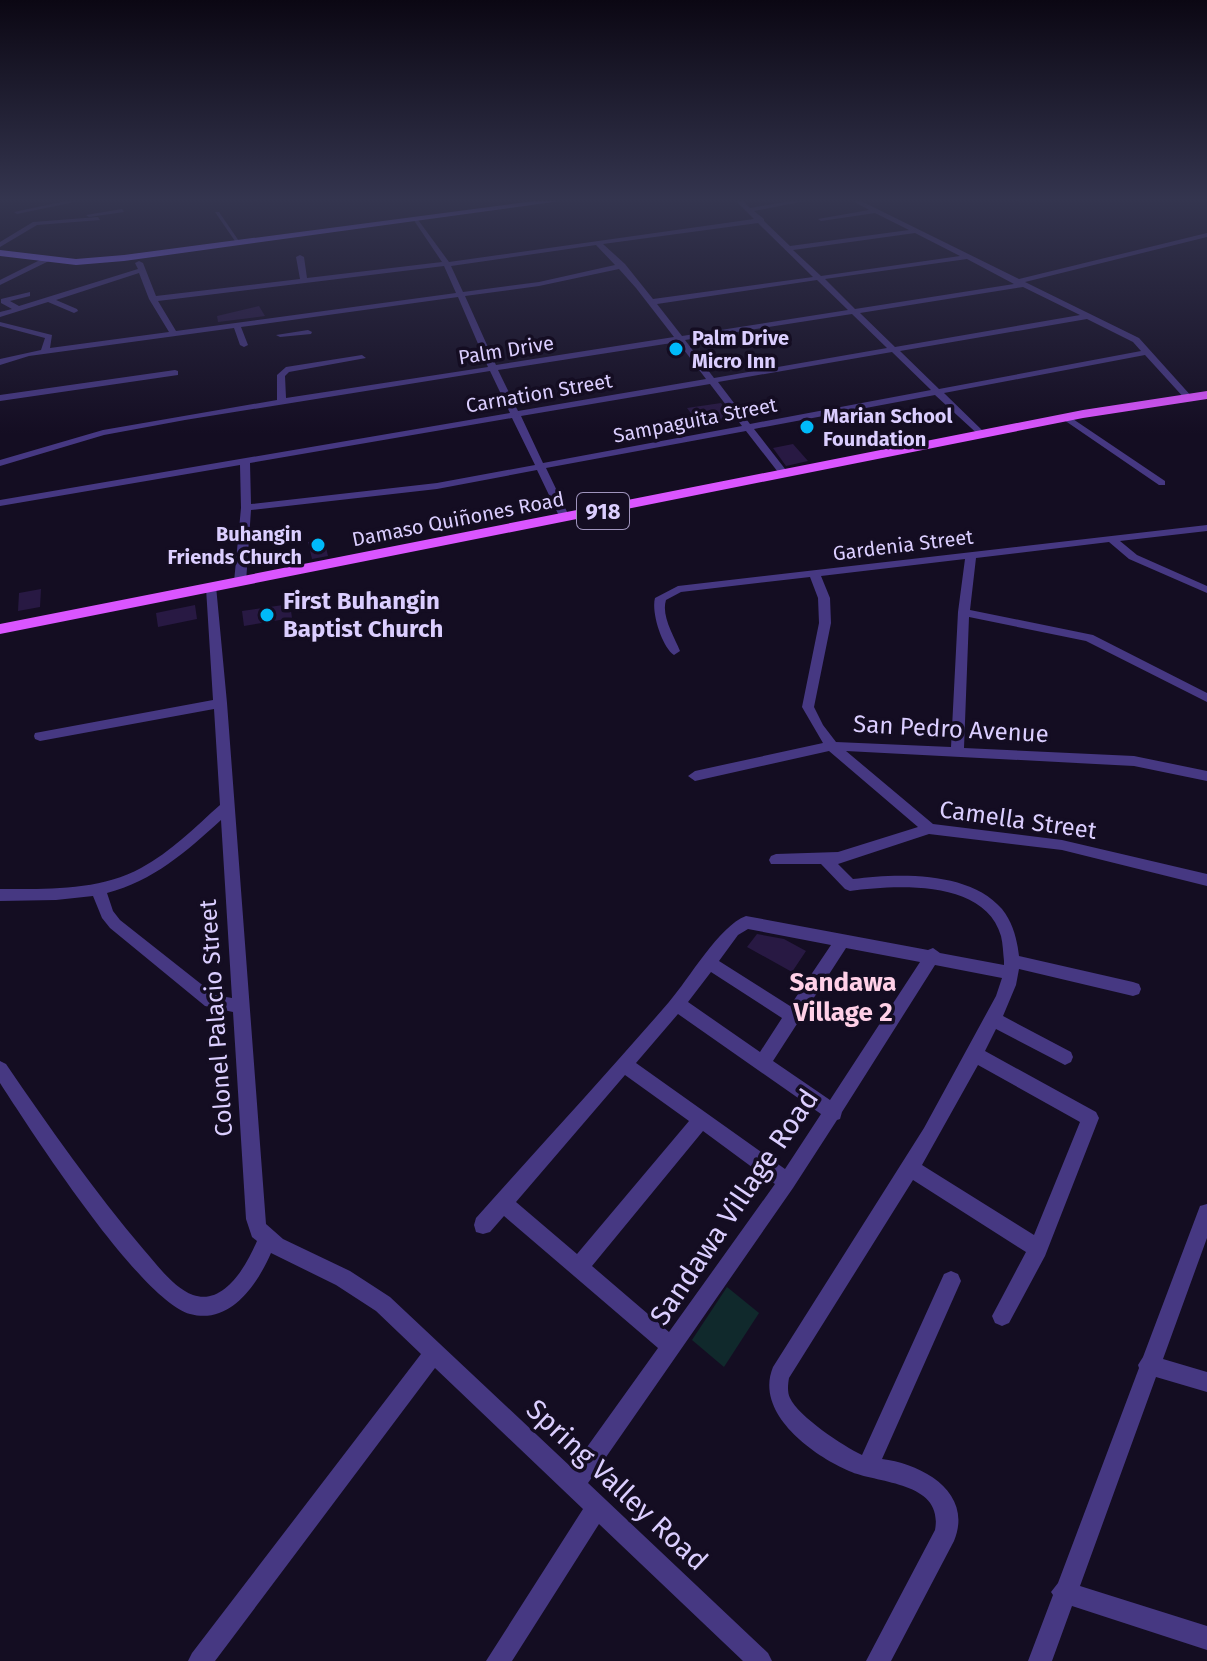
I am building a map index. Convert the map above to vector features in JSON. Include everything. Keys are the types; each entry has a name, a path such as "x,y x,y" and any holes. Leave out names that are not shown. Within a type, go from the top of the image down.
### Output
{"main road":[{"name":"Damaso Quiñones Road","path":"0,629 1067,418 1207,395"}],"street":[{"path":"0,315 114,279"},
{"path":"145,279 174,334"},
{"path":"153,299 325,279"},
{"path":"454,279 494,370 565,518"},
{"path":"0,362 45,352 570,279"},
{"path":"632,279 784,474"},
{"path":"652,302 813,279"},
{"path":"818,279 982,435"},
{"path":"1009,279 1136,340 1189,398"},
{"name":"Palm Drive","path":"0,463 127,428 854,312 1036,279"},
{"path":"18,309 4,301 27,294"},
{"path":"48,299 74,311"},
{"name":"Carnation Street","path":"0,503 1084,317"},
{"path":"276,320 281,340 308,332"},
{"path":"0,324 49,337 51,340 45,352"},
{"path":"237,326 244,345"},
{"name":"Sampaguita Street","path":"246,508 420,488 1149,352"},
{"path":"282,403 281,375 286,370 362,358"},
{"path":"0,398 175,373"},
{"path":"1067,418 1162,483"},
{"path":"240,582 246,508 245,461"},
{"name":"Gardenia Street","path":"674,651 658,607 661,598 678,589 1207,528"},
{"path":"1111,539 1133,557 1207,590"},
{"path":"957,750 964,612 971,555"},
{"path":"814,573 824,598 825,623 808,707 830,746 929,829"},
{"name":"Colonel Palacio Street","path":"212,588 255,1219 267,1239"},
{"path":"964,612 1089,638 1207,698"},
{"path":"40,736 221,703"},
{"name":"San Pedro Avenue","path":"695,776 830,746 1134,761 1207,776"},
{"path":"0,895 66,894 98,889 147,871 228,806"},
{"name":"Camella Street","path":"776,860 825,859 861,853 905,834 929,829 1062,845 1207,880"},
{"path":"825,859 850,885 869,882 935,884 982,899 1005,921 1009,932 1011,967 992,1018 974,1054 911,1168 777,1383 785,1409 841,1455 867,1467 897,1472 919,1481 942,1500 949,1523 878,1661"},
{"path":"98,889 107,914 115,924 211,1001 241,1007"},
{"path":"483,1225 677,1004 733,931 746,922 1133,989"},
{"path":"762,1063 843,940"},
{"name":"Sandawa Village Road","path":"573,1485 834,1113 933,955"},
{"path":"710,963 794,1017"},
{"path":"677,1004 834,1113"},
{"path":"992,1018 1065,1057"},
{"path":"974,1054 1090,1118 1038,1249 1002,1316"},
{"path":"625,1065 787,1182"},
{"path":"0,1069 68,1169 145,1266 175,1297 191,1305 209,1305 224,1300 250,1278 267,1239 364,1291 383,1304 434,1353 200,1661"},
{"path":"579,1267 701,1120"},
{"path":"911,1168 1038,1249"},
{"path":"503,1203 672,1347"},
{"path":"1040,1661 1063,1592 1207,1213"},
{"path":"867,1467 951,1281"},
{"name":"Spring Valley Road","path":"434,1353 760,1661"},
{"path":"1148,1365 1207,1382"},
{"path":"498,1661 597,1508"},
{"path":"1063,1592 1207,1638"}],"green space":[{"path":"727,1287 759,1313 724,1367 692,1340"}],"building":[{"path":"259,306 265,316 218,322 217,316"},
{"path":"721,403 733,419 699,424 687,408"},
{"path":"793,444 808,461 786,466 773,448"},
{"path":"324,539 328,556 312,559 308,542"},
{"path":"41,589 40,607 18,611 19,593"},
{"name":"First Buhangin Baptist Church","path":"290,604 292,618 244,626 242,611"},
{"path":"195,605 197,619 158,627 156,613"},
{"path":"757,934 784,939 806,951 792,972 747,947"}],"place":[{"name":"Palm Drive Micro Inn","path":"676,349"},
{"name":"Marian School Foundation","path":"807,427"},
{"name":"Buhangin Friends Church","path":"318,545"},
{"name":"First Buhangin Baptist Church","path":"267,615"}],"district":[{"name":"Sandawa Village 2","path":"843,997"}]}
